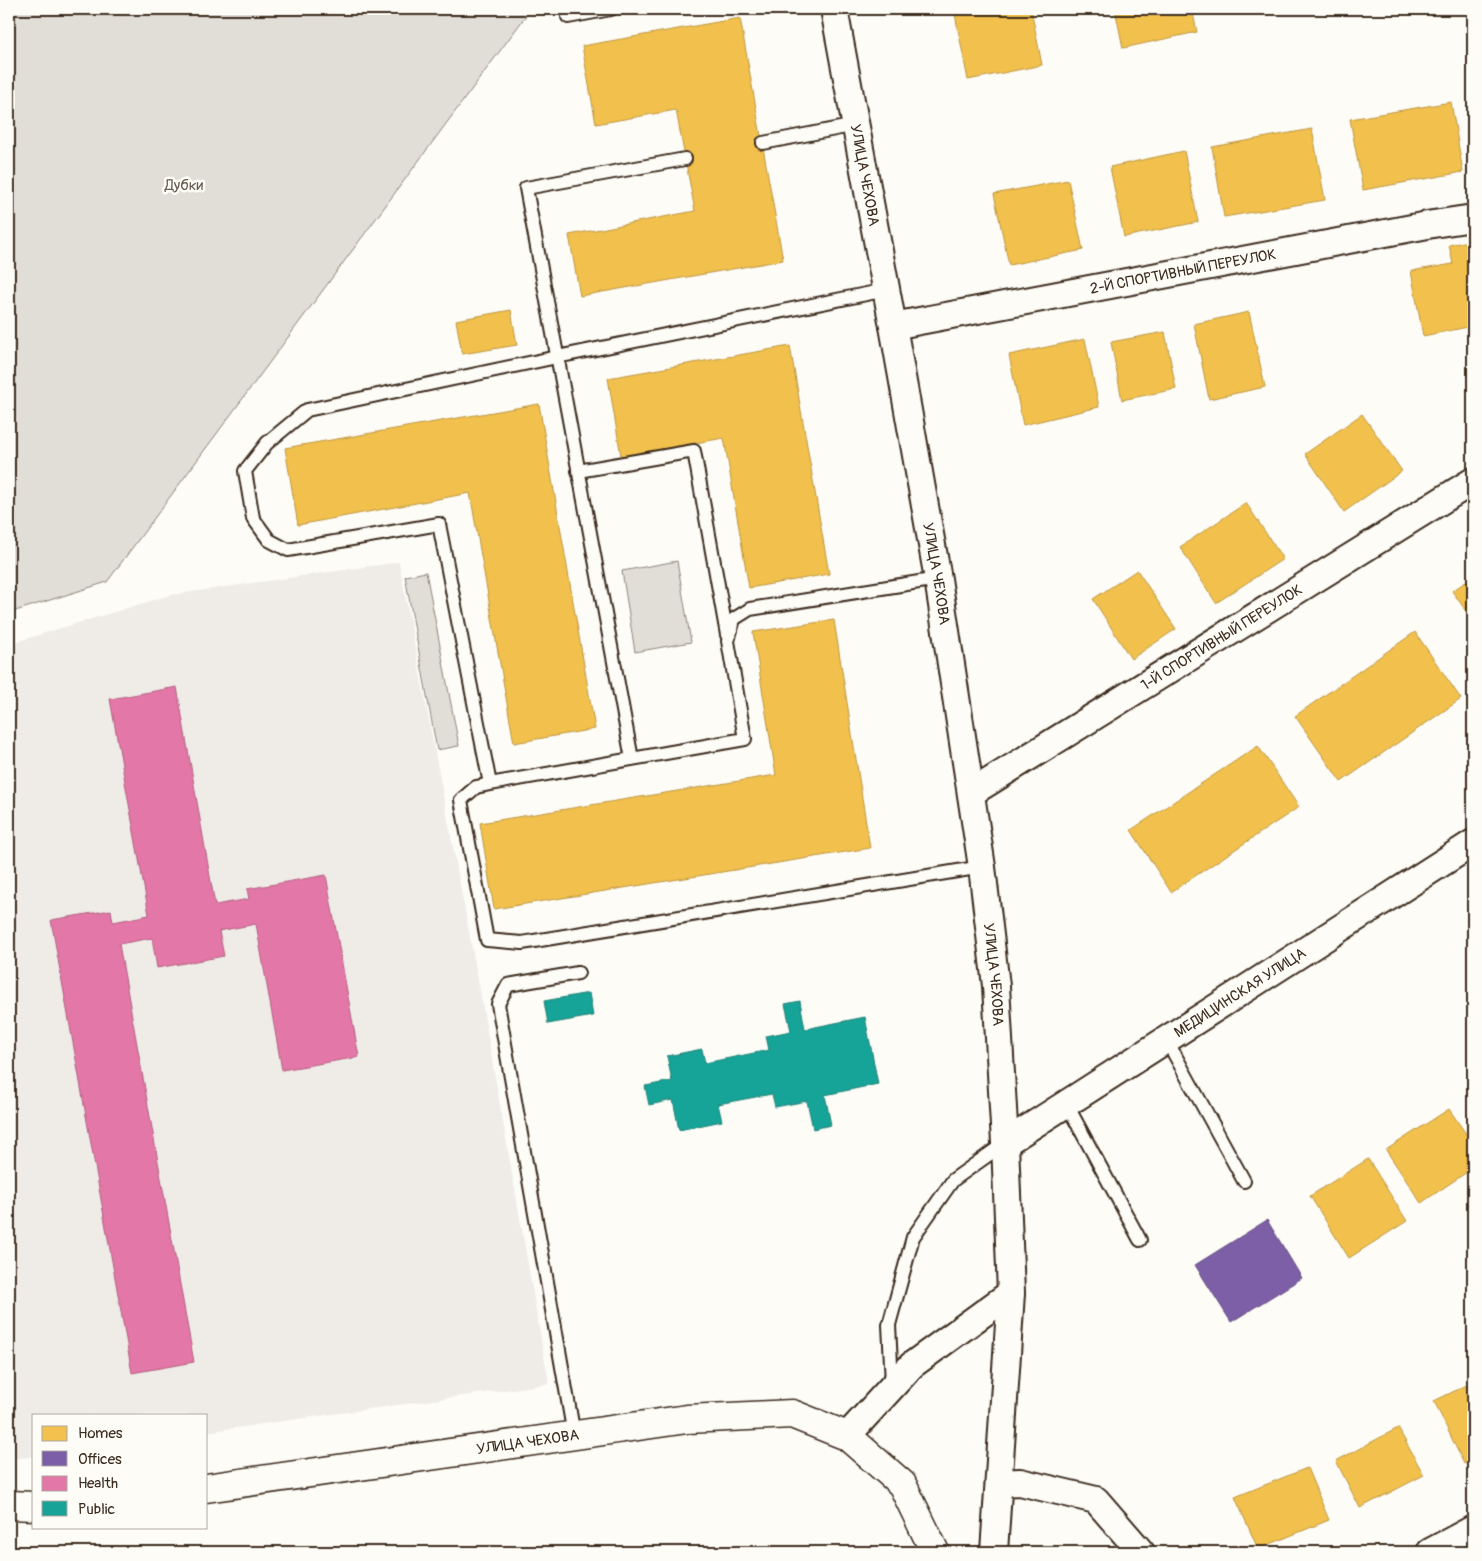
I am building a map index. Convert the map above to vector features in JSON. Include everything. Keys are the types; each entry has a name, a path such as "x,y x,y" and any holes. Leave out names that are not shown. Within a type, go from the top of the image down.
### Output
{"street":[{"name":"УЛИЦА ЧЕХОВА","path":"834,9 938,579 982,867 996,986 1011,1293 994,1552"},
{"name":"2-Й СПОРТИВНЫЙ ПЕРЕУЛОК","path":"893,326 1473,218"},
{"name":"1-Й СПОРТИВНЫЙ ПЕРЕУЛОК","path":"970,793 1473,481"},
{"name":"МЕДИЦИНСКАЯ УЛИЦА","path":"1005,1143 1473,843"},
{"path":"847,1436 912,1365 1011,1293"},
{"name":"УЛИЦА ЧЕХОВА","path":"208,1488 687,1419 792,1414 847,1436 902,1484 935,1552"},
{"path":"998,1483 1020,1482 1096,1500 1141,1552"},
{"path":"9,1505 32,1506"},
{"path":"1430,1552 1473,1528"}],"lane":[{"path":"568,17 611,9"},
{"path":"762,143 856,125"},
{"path":"632,759 526,188 685,159"},
{"path":"490,784 438,524 288,550 268,540 253,518 245,472 267,443 307,410 886,290"},
{"path":"578,470 694,451 745,739 476,787 461,800 487,940 522,944 982,867"},
{"path":"728,641 734,619 750,609 938,579"},
{"path":"574,1435 498,1004 508,985 578,973"},
{"path":"1166,1040 1244,1181"},
{"path":"1066,1103 1140,1240"},
{"path":"893,1386 890,1325 913,1238 952,1180 1005,1143"}],"shaded area":[{"path":"399,562 477,974 549,1384 208,1432 208,1414 32,1414 32,1456 9,1460 9,644 170,595"}],"green space":[{"name":"Дубки","path":"9,9 531,9 107,582 9,613"},
{"path":"677,561 691,642 635,652 622,571"},
{"path":"426,572 459,746 437,750 405,576"}],"building: Homes":[{"path":"954,9 1031,9 1042,65 968,80"},
{"path":"1115,9 1192,9 1197,32 1123,48"},
{"path":"740,18 783,260 580,296 569,235 695,211 676,110 596,124 582,46"},
{"path":"1451,102 1463,172 1363,190 1350,119"},
{"path":"1312,129 1325,200 1224,217 1212,147"},
{"path":"1184,151 1198,222 1124,237 1110,167"},
{"path":"1068,180 1083,250 1009,265 994,194"},
{"path":"1473,240 1473,326 1423,336 1411,271 1453,264 1449,245"},
{"path":"511,310 517,345 462,354 456,320"},
{"path":"1249,312 1265,387 1209,399 1194,324"},
{"path":"1165,332 1176,389 1122,400 1111,342"},
{"path":"1085,339 1099,407 1023,425 1009,355"},
{"path":"790,346 829,574 749,588 724,438 621,456 608,378"},
{"path":"539,404 595,729 514,743 470,493 298,525 285,448"},
{"path":"1362,414 1402,471 1344,512 1305,454"},
{"path":"1246,503 1283,559 1216,603 1180,547"},
{"path":"1137,570 1176,629 1131,659 1093,599"},
{"path":"1473,577 1473,621 1452,591"},
{"path":"834,620 870,848 494,909 480,823 776,775 753,632"},
{"path":"1415,632 1461,699 1341,782 1295,716"},
{"path":"1258,746 1299,807 1171,892 1131,830"},
{"path":"1449,1109 1473,1144 1473,1168 1421,1203 1386,1150"},
{"path":"1368,1159 1407,1221 1349,1258 1310,1196"},
{"path":"1473,1382 1473,1460 1464,1464 1434,1401"},
{"path":"1398,1428 1424,1475 1360,1508 1336,1461"},
{"path":"1307,1468 1329,1520 1258,1549 1235,1497"}],"building: Offices":[{"path":"1267,1220 1302,1278 1231,1322 1195,1265"}],"building: Health":[{"path":"177,687 215,905 249,899 247,889 326,875 359,1057 282,1070 256,924 219,931 224,956 157,968 152,938 119,944 194,1362 132,1373 51,920 111,910 113,922 149,915 110,699"}],"building: Public":[{"path":"589,993 593,1016 548,1024 544,1001"},
{"path":"800,1001 805,1029 865,1017 878,1084 825,1095 831,1125 813,1129 807,1101 775,1107 772,1094 718,1104 722,1121 679,1130 673,1100 649,1105 645,1086 672,1081 667,1056 702,1049 705,1063 769,1050 766,1036 791,1031 785,1004"}]}
